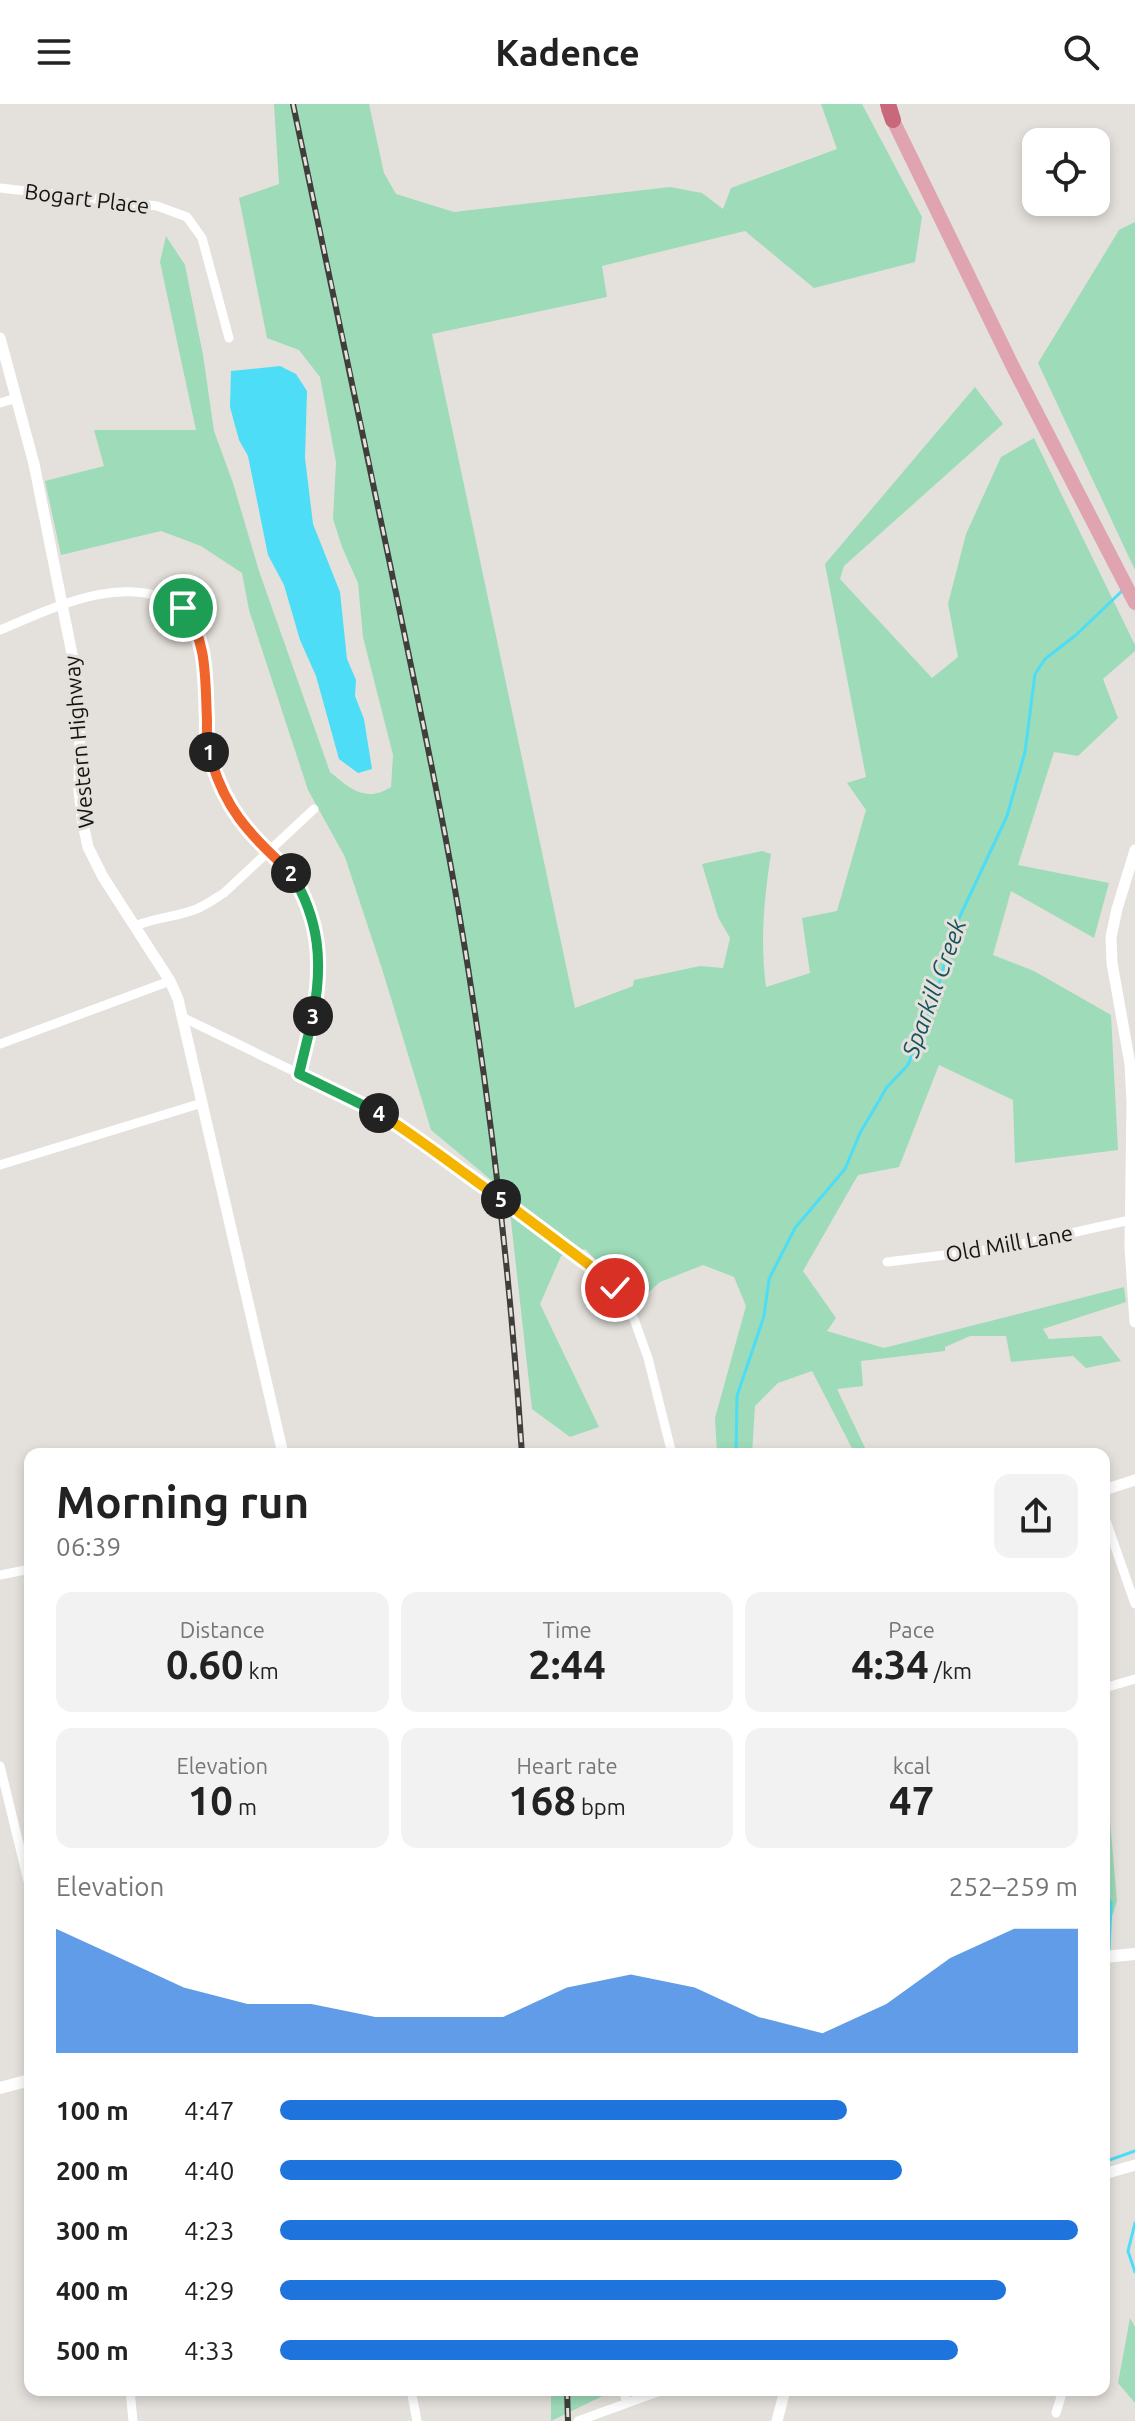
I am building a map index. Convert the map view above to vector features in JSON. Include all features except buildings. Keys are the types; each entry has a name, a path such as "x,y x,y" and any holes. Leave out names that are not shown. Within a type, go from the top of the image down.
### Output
{"main road":[{"path":"889,109 1016,373 1135,603"},
{"path":"1110,1956 1135,1954"},
{"path":"0,2088 24,2082"}],"street":[{"name":"Bogart Place","path":"0,188 157,206 187,217 202,238 229,338"},
{"name":"Western Highway","path":"0,338 34,464 77,679 82,819 88,847 103,877 170,981 184,1018 282,1448"},
{"path":"0,403 17,398"},
{"path":"0,630 62,605 103,594 135,591 162,596 183,608 194,622 205,673 207,746 216,777 247,830 291,874 306,898 316,929 319,960 317,996 299,1074"},
{"path":"135,926 151,919 192,911 209,903 224,893 314,809"},
{"path":"1134,857 1111,937 1112,963 1130,1064 1133,1142 1130,1220 1135,1322"},
{"path":"0,1044 170,981"},
{"path":"184,1018 372,1109 411,1133 588,1264 615,1288 634,1319 648,1358 670,1448"},
{"path":"0,1165 202,1103"},
{"name":"Old Mill Lane","path":"887,1262 1003,1248 1130,1220"},
{"path":"1110,1488 1135,1480"},
{"path":"1110,1532 1135,1604"},
{"path":"0,1575 24,1570"},
{"path":"1110,1686 1135,1679"},
{"path":"0,1766 24,1864"},
{"path":"1110,2172 1135,2165"},
{"path":"131,2396 133,2421"},
{"path":"412,2396 417,2421"},
{"path":"625,2396 627,2403"},
{"path":"578,2421 646,2396"},
{"path":"777,2421 783,2396"},
{"path":"1056,2413 1061,2396"}],"green space":[{"path":"274,104 369,104 384,173 396,194 454,212 670,187 702,193 723,209 731,188 837,149 821,104 862,104 922,217 915,262 814,288 745,231 602,266 607,297 432,334 575,1008 633,986 634,980 700,966 723,968 730,938 718,917 702,864 762,851 771,854 764,920 766,987 810,973 802,918 837,911 866,810 847,783 866,777 825,564 975,387 1003,424 844,566 840,579 932,678 958,657 948,604 966,534 1001,457 1034,438 1135,645 1135,651 1103,679 1118,718 1078,756 1054,752 1018,865 1109,883 1094,938 1011,891 993,955 1034,971 1111,1015 1118,1150 1015,1163 1013,1100 939,1065 899,1167 858,1175 803,1271 836,1318 827,1331 884,1348 1124,1287 1126,1302 1043,1329 1049,1339 1101,1336 1121,1361 1086,1368 1073,1356 1011,1362 1006,1336 970,1336 945,1347 945,1351 861,1361 863,1386 837,1389 865,1448 852,1448 812,1371 778,1383 755,1406 752,1448 717,1448 715,1418 746,1306 734,1277 703,1265 660,1282 638,1302 585,1249 561,1256 540,1304 599,1427 570,1437 532,1409 508,1194 431,1130 345,857 308,790 249,610 242,573 201,546 161,531 61,555 45,481 104,466 94,430 196,430 160,262 166,236 185,265 214,431 259,571 330,772 366,794 391,787 393,755 363,637 358,583 333,519 336,462 320,377 299,350 267,338 239,198 279,184"},
{"path":"1135,222 1135,570 1038,363 1119,230"},
{"path":"1110,1821 1117,1901 1110,1923"},
{"path":"1130,2318 1135,2327 1135,2403 1118,2383"},
{"path":"551,2396 603,2396 551,2421"}],"water":[{"path":"280,366 296,374 307,391 305,458 313,524 340,592 347,659 356,680 355,696 364,719 372,769 358,773 339,759 316,676 300,640 284,585 268,555 248,456 239,440 230,407 231,371"}],"waterway":[{"name":"Sparkill Creek","path":"736,1448 737,1396 764,1316 769,1279 795,1228 845,1169 860,1133 887,1087 908,1065 935,998 954,929 1007,816 1025,752 1035,674 1045,659 1076,635 1123,590"},
{"name":"Sparkill Creek","path":"1110,1902 1110,1927"},
{"name":"Sparkill Creek","path":"1110,2160 1135,2151"},
{"name":"Sparkill Creek","path":"1135,2223 1128,2251 1135,2272"}],"railway":[{"path":"293,104 426,738 458,907 497,1180 522,1448"},
{"path":"567,2396 568,2421"}],"route":[{"path":"183,608 194,622 200,644 205,673 207,746 216,777 227,803 247,830 291,874 306,898 316,929 319,960 317,996 299,1074 372,1109 411,1133 588,1264 615,1288"}]}
